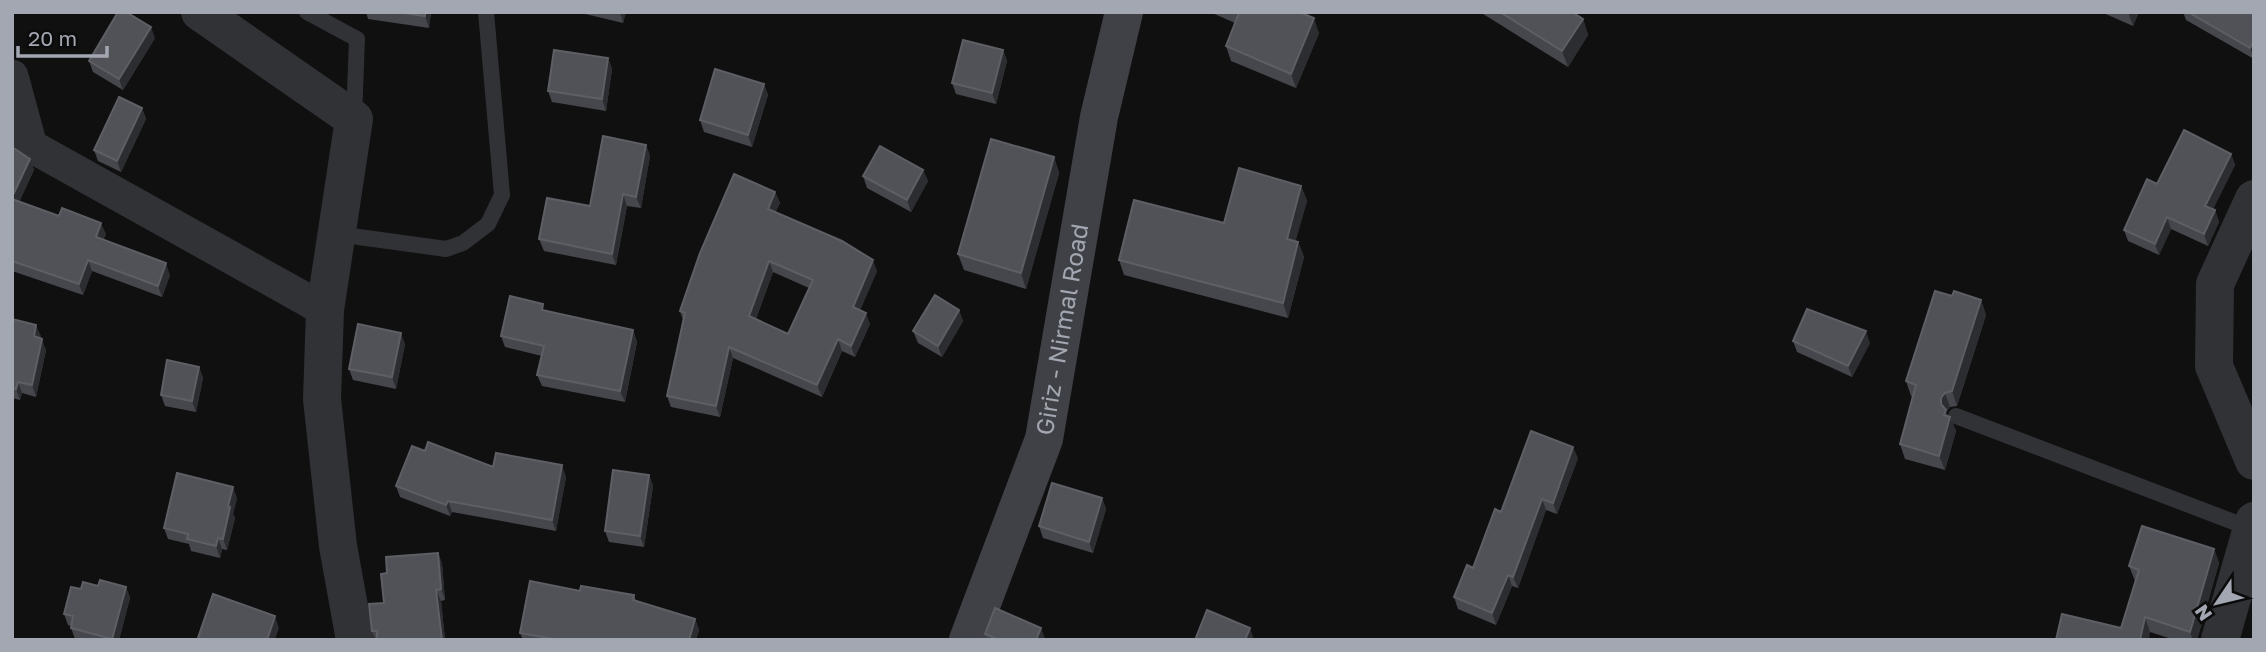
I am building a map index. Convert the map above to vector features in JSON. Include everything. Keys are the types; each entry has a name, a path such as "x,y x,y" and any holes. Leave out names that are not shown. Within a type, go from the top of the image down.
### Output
{"main road":[{"name":"Giriz - Nirmal Road","path":"968,640 1044,439 1099,117 1124,12"}],"street":[{"path":"200,12 354,119 325,310 322,399 338,546 355,640"},
{"path":"12,76 31,146 325,310"},
{"path":"2254,199 2216,284 2214,366 2244,419 2254,461"},
{"path":"2220,640 2253,525"}],"lane":[{"path":"307,12 357,39 354,119"},
{"path":"337,234 446,249 463,243 488,224 502,195 485,12"},
{"path":"1956,416 2253,525"}],"building":[{"path":"118,12 126,12 151,27 119,79 89,61"},
{"path":"397,12 425,12 425,16"},
{"path":"1238,12 1299,12 1314,18 1291,74 1226,46"},
{"path":"1500,12 1572,12 1583,19 1562,51"},
{"path":"2188,12 2254,12 2254,41 2250,48"},
{"path":"963,40 1003,50 992,93 952,83"},
{"path":"554,50 608,58 602,99 548,91"},
{"path":"715,69 764,84 748,135 700,120"},
{"path":"119,97 142,108 117,161 94,150"},
{"path":"2184,130 2231,154 2205,206 2215,210 2204,234 2167,217 2155,244 2124,230 2147,179 2157,184"},
{"path":"603,136 646,145 636,197 623,194 612,254 539,239 547,198 590,206"},
{"path":"991,139 1054,157 1021,273 958,254"},
{"path":"880,146 923,170 907,200 863,176"},
{"path":"12,147 30,159 12,197"},
{"path":"1239,168 1301,186 1287,239 1298,242 1283,303 1119,260 1134,200 1224,223"},
{"path":"734,174 775,192 768,209 842,241 873,260 853,307 866,313 851,346 838,339 817,385 729,347 716,406 667,396 685,313 680,311 700,253","holes":["769,261 813,280 788,334 749,316"]},
{"path":"12,199 59,216 62,208 101,223 96,237 166,263 158,286 88,260 79,284 12,261"},
{"path":"1935,291 1952,296 1954,291 1981,300 1952,391 1941,398 1941,404 1946,410 1944,415 1950,417 1939,456 1900,444 1916,385 1906,381"},
{"path":"935,295 959,310 938,346 913,331"},
{"path":"510,296 543,304 542,310 633,330 620,391 537,375 544,346 501,336"},
{"path":"1807,309 1866,331 1848,366 1793,341"},
{"path":"12,319 36,325 34,336 42,339 32,385 18,382 16,389 12,388"},
{"path":"358,324 401,333 392,377 349,369"},
{"path":"167,360 199,367 192,401 161,395"},
{"path":"1531,431 1573,447 1553,503 1542,499 1513,577 1508,575 1492,613 1454,597 1467,565 1473,568 1495,509 1501,512"},
{"path":"428,442 493,467 496,453 562,465 552,520 448,501 446,505 396,486 412,446 425,451"},
{"path":"613,470 649,475 640,536 605,531"},
{"path":"177,473 233,487 223,539 218,538 216,546 187,539 188,534 164,528"},
{"path":"1052,483 1102,498 1089,542 1039,526"},
{"path":"2142,526 2214,549 2190,632 2145,617 2140,640 2056,640 2062,614 2121,628 2139,570 2129,566"},
{"path":"438,553 441,589 436,590 442,640 377,640 377,631 372,631 369,604 384,603 381,574 387,573 386,557"},
{"path":"100,580 126,587 112,639 71,628 73,616 64,614 71,587 81,589 83,582 98,586"},
{"path":"530,581 580,591 581,586 634,595 633,600 695,619 689,640 559,640 520,633"},
{"path":"213,594 275,616 267,640 198,638"},
{"path":"995,608 1041,628 1036,640 999,640 985,634"},
{"path":"1207,610 1250,628 1245,640 1195,640"}]}
